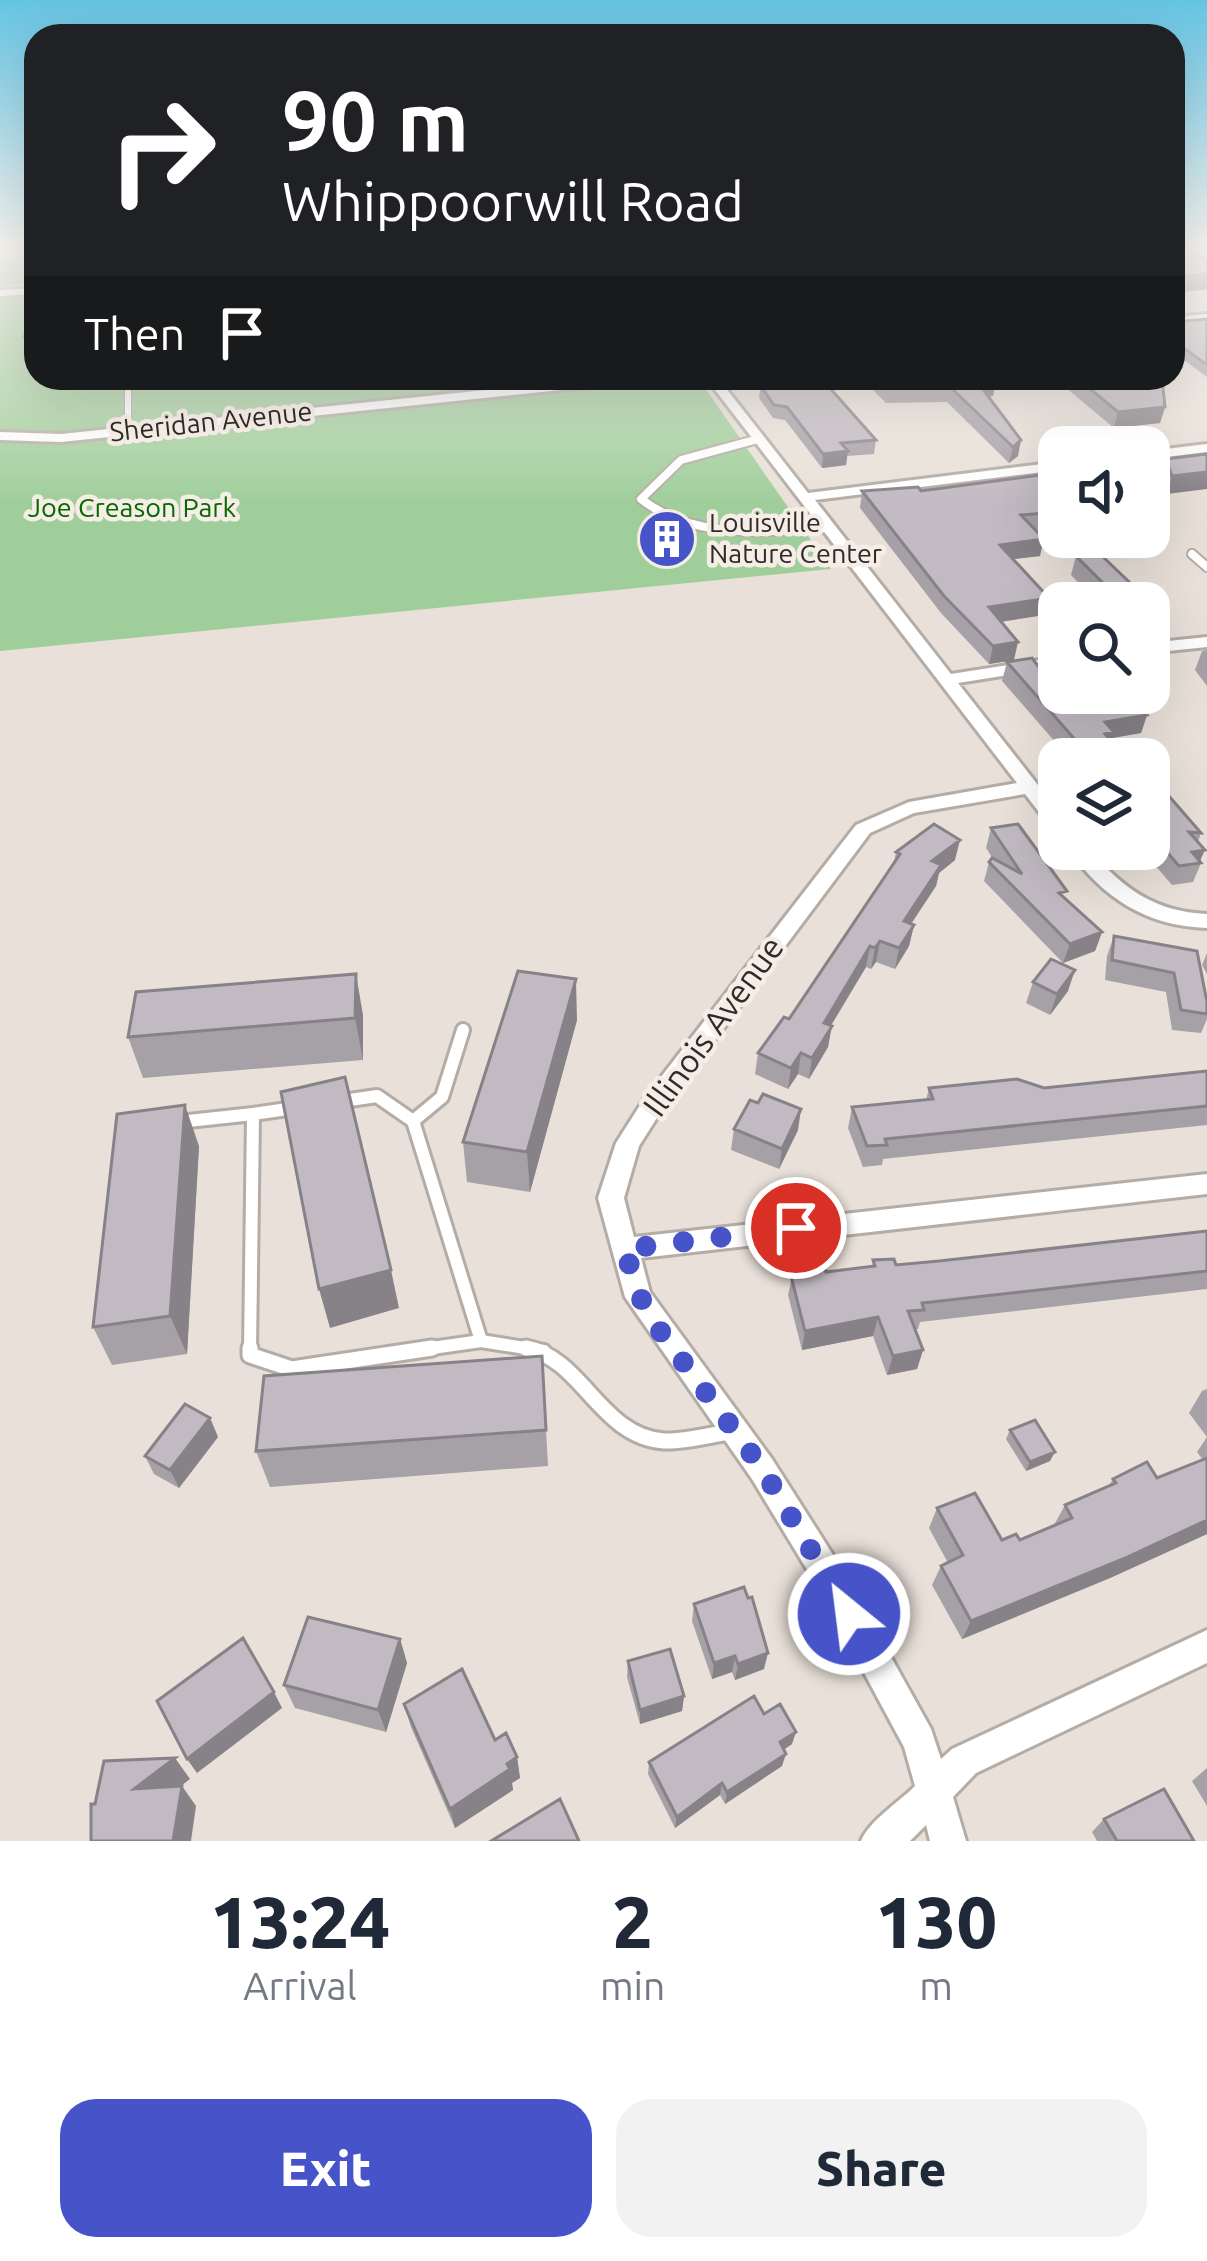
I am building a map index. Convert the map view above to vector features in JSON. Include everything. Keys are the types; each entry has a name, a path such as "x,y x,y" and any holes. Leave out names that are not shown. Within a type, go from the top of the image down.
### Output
{"street":[{"name":"Sheridan Avenue","path":"0,436 46,439 522,390"},
{"path":"721,390 1038,799"},
{"path":"1170,452 1207,448"},
{"path":"807,497 1038,469"},
{"path":"1170,646 1207,642"},
{"path":"949,680 1038,665"},
{"name":"Illinois Avenue","path":"949,1841 919,1741 831,1580 796,1521 646,1312 611,1198 628,1143 851,842 890,814 1028,787"},
{"path":"1095,870 1142,910 1174,920 1207,921"},
{"path":"624,1249 1207,1184"},
{"path":"879,1841 964,1761 1207,1646"}],"lane":[{"path":"128,390 128,431"},
{"path":"758,439 681,460 641,499 658,516 710,526 829,528"},
{"path":"1192,554 1207,567"},
{"path":"413,1121 442,1097 463,1030"},
{"path":"158,1124 377,1096 413,1121 481,1341"},
{"path":"253,1114 250,1355 292,1369 481,1341 548,1352 621,1426 662,1441 733,1432"}],"green space":[{"name":"Joe Creason Park","path":"0,333 24,333 24,390 706,390 831,569 0,651"}],"building":[{"path":"1185,333 1207,333 1207,365 1185,349"},
{"path":"764,390 832,390 876,440 841,443 848,451 823,454 787,407 774,405"},
{"path":"953,390 983,390 1021,440 1013,447"},
{"path":"1091,390 1163,390 1165,407 1118,412"},
{"path":"1207,454 1207,472 1172,476 1170,459"},
{"path":"1038,475 1038,514 1021,515 1038,533 1038,540 1000,545 1038,586 1038,600 989,607 1018,642 993,646 944,596 862,491 918,487 921,491"},
{"path":"1078,558 1104,558 1129,582 1102,582"},
{"path":"1032,658 1038,666 1038,697 1007,662"},
{"path":"1053,714 1147,715 1105,722 1114,732 1105,734 1109,738 1074,738"},
{"path":"1170,797 1201,833 1189,832 1205,850 1192,852 1201,863 1179,866 1170,856"},
{"path":"934,824 960,840 932,861 941,865 904,921 914,925 899,948 880,941 875,948 870,946 824,1023 832,1026 812,1058 801,1053 791,1068 758,1053 784,1017 789,1019 900,854 896,852"},
{"path":"1018,824 1038,851 1038,870 1052,870 1067,891 1059,893 1102,932 1070,944 989,862 992,858 1022,874 991,828"},
{"path":"1114,936 1197,951 1207,1014 1181,1010 1174,973 1112,960"},
{"path":"1051,959 1075,970 1057,994 1033,982"},
{"path":"518,971 576,979 527,1152 463,1142"},
{"path":"356,974 355,1018 128,1037 136,992"},
{"path":"1207,1071 1207,1106 885,1139 887,1145 867,1146 852,1107 933,1099 929,1088 1017,1079 1044,1088"},
{"path":"345,1077 391,1270 319,1289 281,1092"},
{"path":"763,1094 801,1109 782,1149 734,1129 750,1100 758,1103"},
{"path":"185,1105 170,1316 93,1327 117,1114"},
{"path":"1207,1231 1207,1271 922,1303 924,1310 908,1311 923,1350 893,1356 878,1317 805,1331 791,1276 794,1269 824,1265 826,1272 875,1266 873,1260 894,1259 896,1265"},
{"path":"542,1356 546,1430 256,1451 264,1376"},
{"path":"185,1404 210,1418 170,1470 145,1456"},
{"path":"1035,1420 1055,1452 1030,1462 1010,1430"},
{"path":"1207,1458 1207,1520 971,1621 941,1566 963,1555 937,1508 975,1493 1002,1540 1016,1534 1020,1540 1072,1518 1065,1505 1116,1483 1113,1479 1147,1462 1157,1478"},
{"path":"744,1587 748,1598 752,1597 768,1653 738,1664 735,1656 714,1663 694,1604"},
{"path":"308,1617 400,1639 378,1710 284,1685"},
{"path":"243,1638 274,1692 187,1759 157,1701"},
{"path":"670,1649 684,1696 640,1710 628,1661"},
{"path":"462,1669 495,1740 506,1733 517,1757 507,1764 510,1769 450,1809 404,1704"},
{"path":"754,1696 764,1714 780,1704 796,1732 780,1742 786,1754 727,1792 722,1783 677,1817 649,1762"},
{"path":"175,1758 134,1789 182,1786 173,1841 91,1841 91,1804 95,1804 104,1761"},
{"path":"1164,1789 1194,1841 1117,1841 1104,1819"},
{"path":"560,1799 579,1841 491,1841"}],"place":[{"name":"Louisville Nature Center","path":"667,539"}],"route":[{"path":"796,1228 624,1249 646,1312 762,1468 849,1614"}]}
